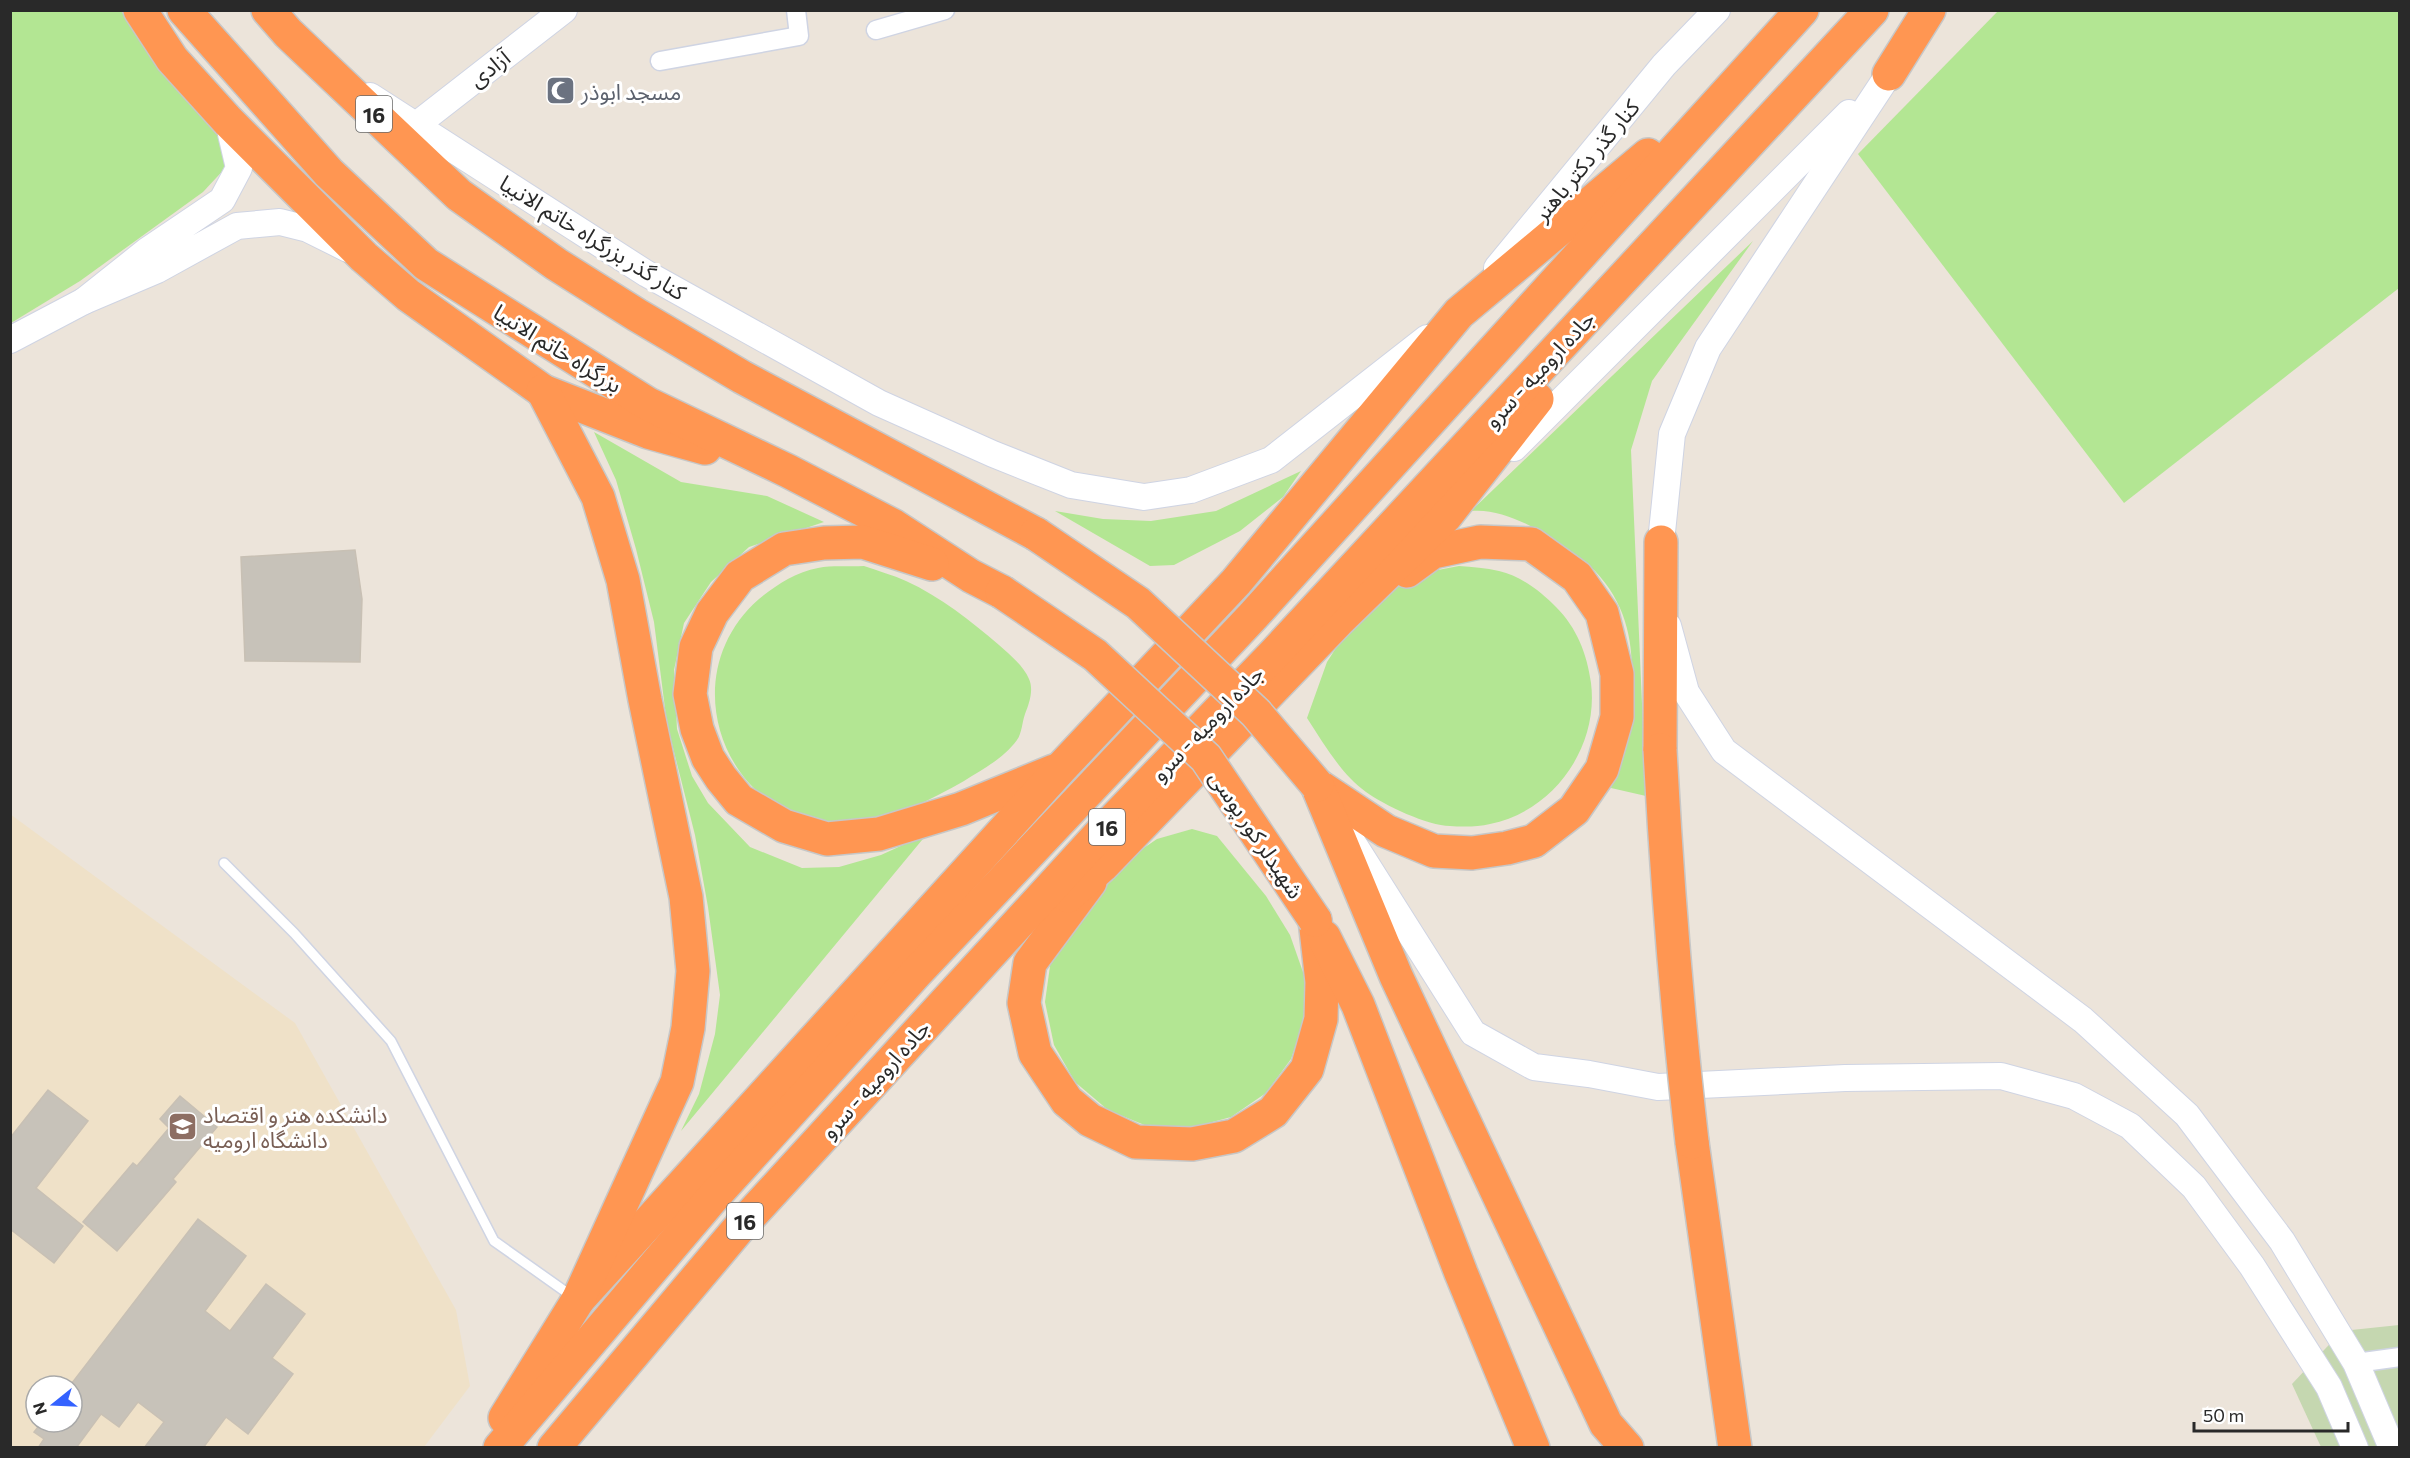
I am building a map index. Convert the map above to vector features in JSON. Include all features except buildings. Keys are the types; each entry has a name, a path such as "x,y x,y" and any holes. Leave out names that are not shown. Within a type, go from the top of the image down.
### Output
{"highway":[{"path":"140,10 172,59 228,121 364,257 408,295 543,391 648,432 788,471"},
{"name":"بزرگراه خاتم الانبیا","path":"183,10 329,173 426,264 648,404 788,471 894,526 971,576 1002,592"},
{"name":"جاده ارومیه - سرو","path":"500,1448 716,1194 916,974 1252,617 1802,10"},
{"name":"جاده ارومیه - سرو","path":"554,1448 739,1228 945,1003 1100,834 1274,654 1872,10"},
{"path":"1889,74 1929,10"},
{"name":"16","path":"276,18 314,58 459,195 556,264 742,377 1036,534 1138,603 1256,713 1317,785"},
{"path":"578,1300 1061,768 1236,582 1459,314 1743,75"},
{"path":"945,1003 1102,866 1338,621 1445,517 1672,225"},
{"path":"487,1448 578,1300 677,1082 688,1028 693,971 686,897 645,700 623,580 598,497 543,391"},
{"path":"1317,785 1386,831 1434,851 1472,853 1507,848 1534,841 1574,810 1602,769 1617,717 1617,674 1602,613 1577,577 1531,544 1480,542 1433,552 1338,621"},
{"path":"1661,542 1660,750 1678,1017 1692,1142 1735,1448"},
{"path":"971,576 863,543 824,543 784,549 741,576 712,613 696,647 690,694 697,729 708,758 739,800 784,826 828,838 879,834 961,809 1061,768"},
{"name":"شهیدلر کور پوسی","path":"1002,592 1095,655 1206,758 1315,920 1358,1005 1457,1263 1533,1448"},
{"path":"1317,785 1416,1019 1606,1424 1627,1448"},
{"path":"1102,866 1030,963 1024,1004 1035,1053 1067,1101 1090,1120 1136,1142 1192,1144 1234,1136 1273,1112 1307,1069 1321,1019 1322,982 1315,920"}],"main road":[{"name":"آزادی","path":"415,126 564,10"},
{"name":"کنار گذر دکتر باهنر","path":"879,403 993,454 1071,485 1144,497 1191,490 1271,460 1459,314 1664,65 1717,10"},
{"path":"1445,517 1889,74 1946,10"},
{"name":"کنار گذر بزرگراه خاتم الانبیا","path":"314,58 415,126 648,274 879,403"},
{"path":"1889,74 1707,348 1672,434 1661,542 1669,630 1686,692 1724,751 2083,1020 2187,1115 2282,1241 2356,1363 2392,1448"},
{"path":"84,301 148,250 222,200 239,168 228,121"},
{"path":"10,340 84,301 157,270 237,226 280,222 308,229 364,257"},
{"path":"1317,785 1473,1033 1534,1067 1589,1074 1658,1087 1845,1078 2001,1076 2074,1096 2130,1126 2194,1186 2252,1266 2329,1387 2355,1448"}],"street":[{"path":"660,61 799,36 796,10"},
{"path":"876,30 945,10"},
{"path":"2356,1363 2400,1357"}],"lane":[{"path":"224,863 294,933 391,1041 494,1241 578,1300"}],"shaded area":[{"name":"دانشکده هنر و اقتصاد دانشگاه ارومیه","path":"10,814 295,1023 456,1310 470,1386 424,1447 11,1447"}],"green space":[{"path":"1999,10 2399,11 2399,288 2124,503 1858,154"},
{"path":"10,11 121,11 215,124 230,163 203,192 80,281 11,323"},
{"path":"1753,241 1652,381 1631,450 1646,796 1611,788 1625,730 1632,671 1630,643 1623,615 1610,589 1589,565 1536,529 1504,515 1471,511"},
{"path":"594,432 681,482 767,496 824,522 749,547 711,582 684,623 674,670 677,729 692,776 708,803 750,847 802,868 839,867 881,855 927,834 681,1131 699,1094 715,1034 720,995 695,835 667,724 654,622 616,480"},
{"path":"1301,471 1283,497 1240,531 1174,565 1150,566 1055,511 1103,519 1151,521 1216,511"},
{"path":"864,566 919,587 966,618 1020,665 1027,674 1031,692 1019,737 993,763 952,788 905,811 872,822 842,826 801,818 767,800 741,773 723,740 715,704 718,667 732,631 759,599 772,589 794,576 818,568"},
{"path":"1459,566 1507,573 1530,585 1544,596 1563,615 1575,633 1584,652 1591,683 1592,707 1588,730 1568,773 1552,791 1534,805 1513,817 1480,826 1430,823 1384,803 1366,792 1341,768 1307,718 1327,662 1347,631 1380,595 1417,574"},
{"path":"1192,829 1217,836 1266,896 1290,935 1304,975 1305,1018 1291,1059 1266,1093 1231,1117 1190,1128 1147,1126 1108,1110 1075,1082 1054,1045 1045,1002 1051,959 1070,920 1126,860 1157,839"},
{"path":"2399,1325 2399,1447 2321,1447 2292,1384 2342,1331"}],"place":[{"name":"مسجد ابوذر","path":"560,91"},
{"name":"دانشکده هنر و اقتصاد دانشگاه ارومیه","path":"182,1127"}]}
